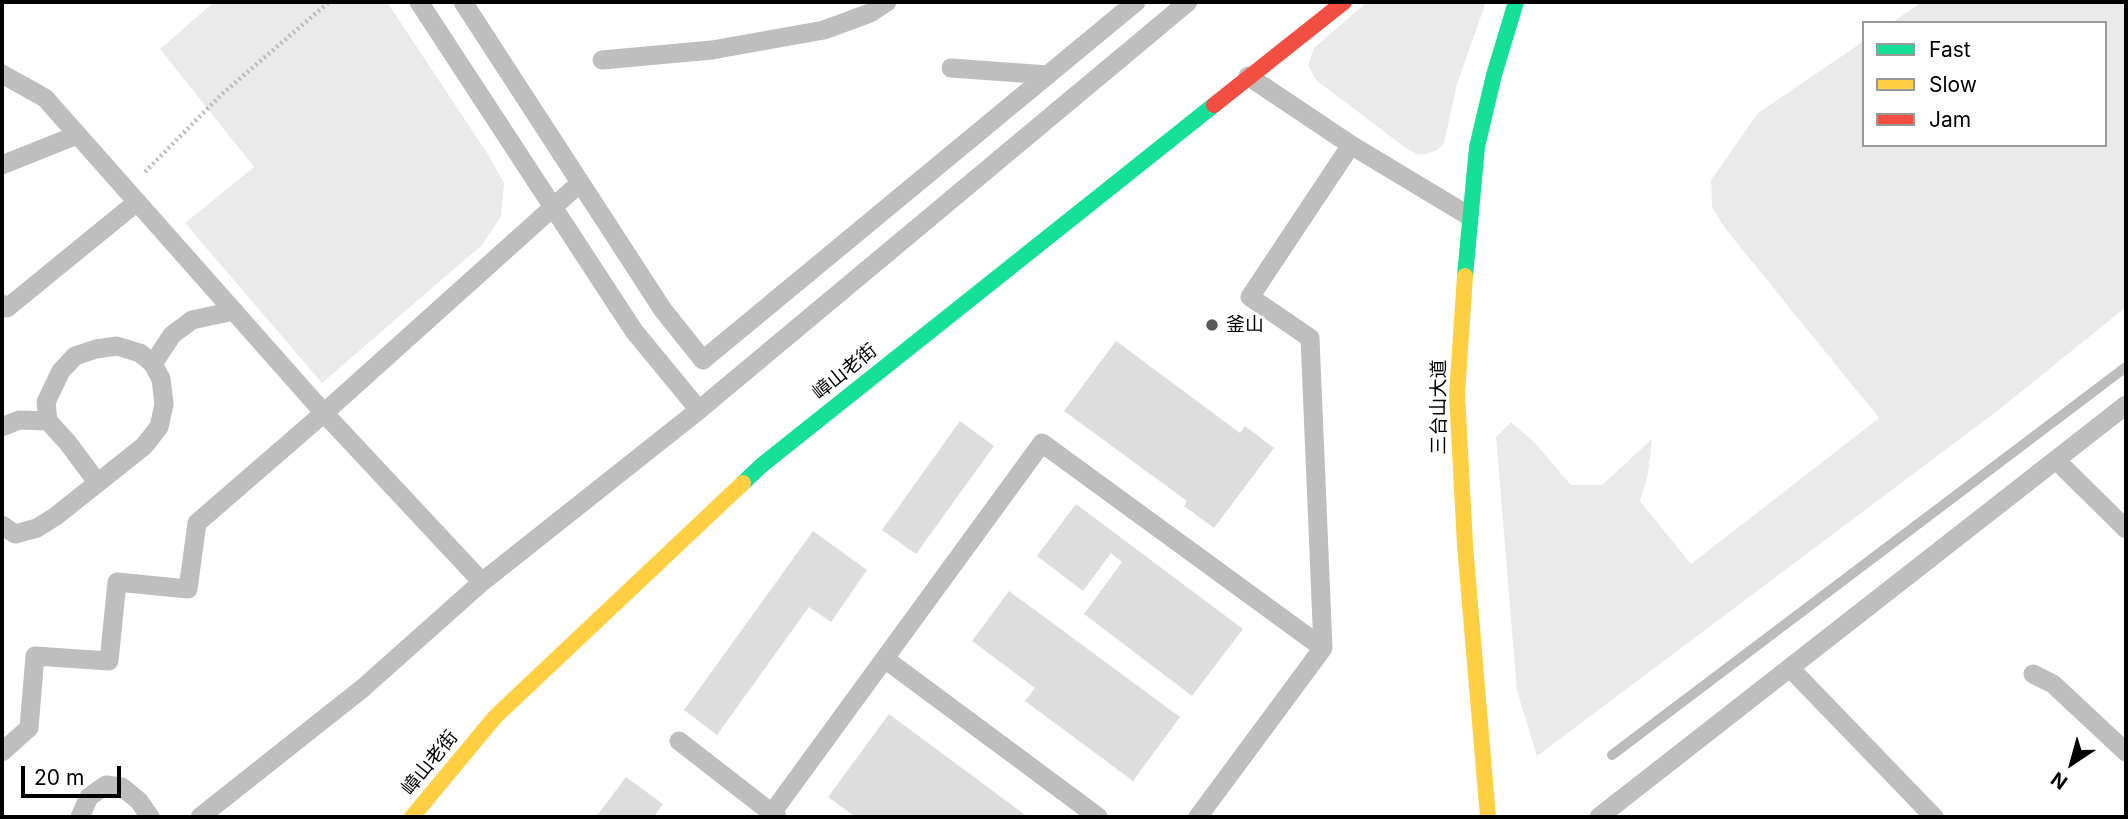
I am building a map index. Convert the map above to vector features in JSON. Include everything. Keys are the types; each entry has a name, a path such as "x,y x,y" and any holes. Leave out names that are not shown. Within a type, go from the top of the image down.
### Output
{"street":[{"name":"嶂山老街","path":"412,817 495,717 762,466 1344,2"},
{"name":"三台山大道","path":"1488,817 1465,545 1457,394 1469,216 1477,147 1494,75 1516,2"}],"lane":[{"path":"419,2 634,331 699,410"},
{"path":"463,2 663,310 703,359 1136,2"},
{"path":"602,60 712,50 824,30 870,13 887,2"},
{"path":"200,817 363,688 482,582 699,410 1188,2"},
{"path":"951,68 1048,75"},
{"path":"2,74 45,98 324,414 482,582"},
{"path":"1248,76 1351,145 1469,216"},
{"path":"2,165 77,135"},
{"path":"1198,817 1323,648 1310,338 1250,297 1351,145"},
{"path":"2,752 29,728 35,656 108,661 117,582 188,589 197,523 324,414 580,183"},
{"path":"2,304 6,308 132,196"},
{"path":"153,364 172,334 192,320 234,311"},
{"path":"2,525 15,534 37,528 144,446 159,427 164,404 161,379 153,364 140,353 117,346 75,356 61,371 46,401 48,421 97,482"},
{"path":"1599,817 2126,404"},
{"path":"2,427 19,420 48,421"},
{"path":"679,741 773,816 1042,443 1323,648"},
{"path":"2056,460 2126,529"},
{"path":"885,659 1098,817"},
{"path":"1790,668 1934,817"},
{"path":"2034,674 2053,684 2126,752"},
{"path":"80,817 89,797 106,785 122,787 139,801 150,817"}],"path":[{"path":"132,196 222,94 329,2"}],"shaded area":[{"path":"214,2 387,2 504,183 501,216 483,244 322,383 185,223 254,167 160,49"},
{"path":"1367,2 1486,2 1457,84 1444,143 1437,150 1417,154 1407,149 1316,80 1308,65 1314,48"},
{"path":"1922,2 2126,2 2126,307 2001,408 1537,756 1517,691 1496,437 1511,422 1536,444 1571,485 1602,485 1652,439 1648,474 1640,501 1691,564 1879,418 1724,227 1712,207 1711,180 1758,113 1862,42 1862,147 2107,147 2107,21 1894,21"}],"building":[{"path":"1116,341 1240,433 1245,426 1274,448 1214,528 1184,506 1187,501 1064,411"},
{"path":"960,421 994,446 916,554 882,530"},
{"path":"1076,504 1243,629 1192,696 1084,614 1122,562 1111,553 1083,591 1037,556"},
{"path":"813,531 867,570 831,622 809,607 717,735 684,710"},
{"path":"1009,591 1180,717 1133,781 1025,701 1035,688 972,641"},
{"path":"889,714 1028,817 856,817 828,797"},
{"path":"626,777 663,804 654,817 596,817"}],"waterway":[{"path":"1612,755 2126,367"}],"traffic: fast":[{"path":"1465,276 1477,147 1494,75 1516,2"},
{"path":"743,483 762,465 1214,105"}],"traffic: slow":[{"path":"1465,276 1457,394 1465,545 1488,817"},
{"path":"412,817 495,717 743,483"}],"traffic: jam":[{"path":"1214,105 1344,2"}],"place":[{"name":"釜山","path":"1212,325"}]}
